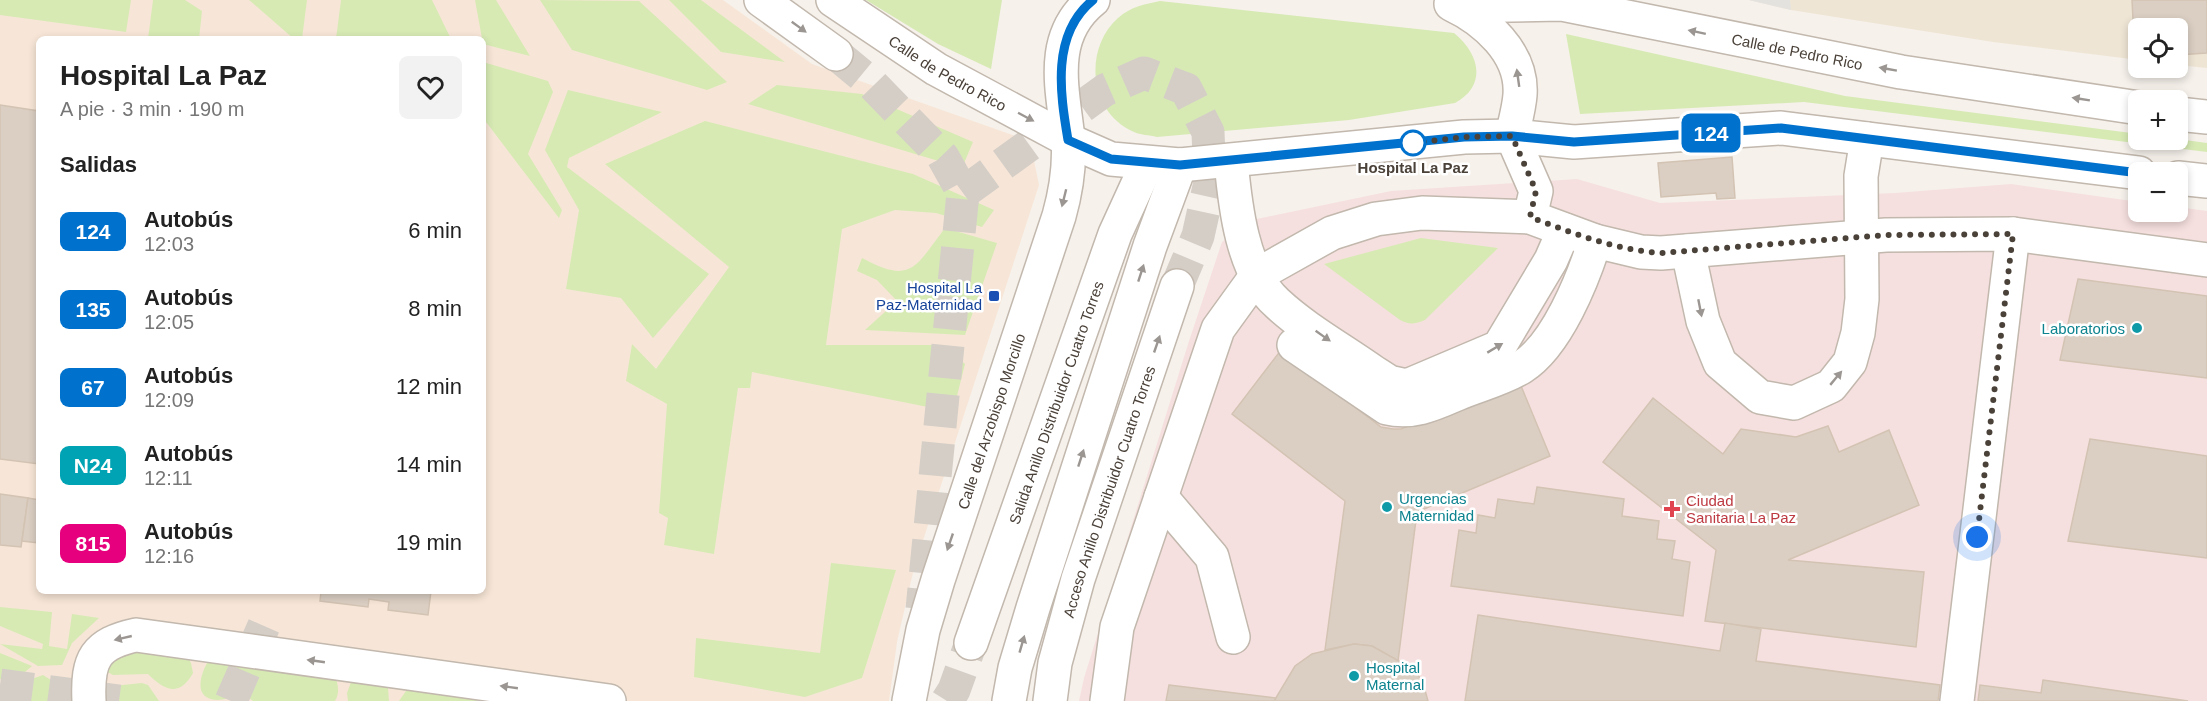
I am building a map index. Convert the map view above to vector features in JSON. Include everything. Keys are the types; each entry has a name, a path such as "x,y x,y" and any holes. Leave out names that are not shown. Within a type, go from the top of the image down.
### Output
{"street":[{"path":"761,0 836,54"},
{"name":"Calle de Pedro Rico","path":"833,0 936,69 1068,140 1111,159 1147,164 1180,165 1231,161 1464,137 1512,136 1574,142 1781,128 2128,172"},
{"path":"1068,140 1059,82 1061,64 1068,34 1093,0"},
{"name":"Calle de Pedro Rico","path":"1449,3 1562,4 1901,72 2128,106"},
{"name":"Calle de Pedro Rico","path":"1449,3 1506,46 1517,68 1520,93 1512,136"},
{"path":"2188,115 2207,117"},
{"path":"1512,136 1536,191 1530,217"},
{"path":"1688,251 1703,321 1720,363 1760,397 1794,403 1831,386 1850,362 1858,333 1862,299 1861,176 1867,139"},
{"name":"Calle del Arzobispo Morcillo","path":"909,701 922,630 1059,216 1067,184 1068,140"},
{"path":"1231,161 1234,198 1242,238 1257,275 1275,302 1389,382 1407,386 1499,347 1551,260 1564,230"},
{"name":"Salida Anillo Distribuidor Cuatro Torres","path":"971,643 1115,234 1147,164"},
{"path":"1009,701 1015,668 1033,608 1150,246 1180,165"},
{"path":"2188,179 2207,182"},
{"path":"1107,701 1117,627 1218,329 1257,275 1332,233 1376,219 1422,213 1530,217 1595,241 1641,252 1688,251 1860,238 2013,234 2207,260"},
{"path":"1958,701 2013,234"},
{"path":"1294,345 1387,408 1399,411 1424,408 1522,367 1544,347 1586,269 1595,241"},
{"name":"Acceso Anillo Distribuidor Cuatro Torres","path":"1050,701 1055,663 1078,579 1176,286"},
{"path":"1161,497 1212,557 1233,637"},
{"path":"89,701 88,680 93,658 112,640 136,635 609,701"}],"shaded area":[{"path":"0,0 723,0 812,64 1018,137 1032,151 1039,185 914,568 897,642 889,701 0,701"},
{"path":"1749,0 2207,0 2207,68 2188,66 2188,18 2128,18 2128,59 1993,42 1791,10"},
{"path":"1749,0 1790,0 1791,10"},
{"name":"Ciudad Sanitaria La Paz","path":"1577,179 1660,203 1895,193 2011,184 2128,200 2128,222 2188,222 2188,208 2207,211 2207,701 1079,701 1084,678 1222,242 1252,220 1391,191"}],"green space":[{"path":"0,0 131,0 126,32 0,15"},
{"path":"153,0 185,0 202,11 199,36 148,36"},
{"path":"249,0 307,0 302,36 291,36"},
{"path":"341,0 432,0 450,36 336,36"},
{"path":"475,0 496,0 530,56 486,45 486,36 482,36"},
{"path":"540,0 639,1 727,82 707,90 572,50"},
{"path":"669,0 701,0 785,62 721,52"},
{"path":"866,0 1002,0 991,69 938,44"},
{"path":"1160,1 1454,33 1463,41 1474,59 1476,78 1465,96 1455,103 1349,120 1157,137 1139,134 1119,123 1108,111 1100,96 1096,80 1096,63 1099,46 1107,31 1118,18 1133,9"},
{"path":"1566,34 1845,96 2128,133 2128,142 1804,102 1580,114"},
{"path":"486,63 548,81 553,92 528,154 562,210 559,218 486,122"},
{"path":"777,85 862,94 973,142 962,168 748,104"},
{"path":"568,90 662,112 569,158 567,167 709,274 653,338 621,298 566,289 579,210 545,150"},
{"path":"705,121 913,174 994,210 982,227 936,213 895,210 842,229 826,345 944,345 965,364 953,412 752,372 750,388 738,388 714,554 664,545 668,518 659,513 667,404 626,381 632,344 656,369 729,267 605,164"},
{"path":"2188,140 2207,143 2207,152 2188,150"},
{"path":"945,228 997,243 965,335 865,330 897,301 877,280 857,271 862,258 892,270 902,271 911,268 919,262"},
{"path":"1421,238 1498,248 1425,320 1418,322 1409,323 1400,320 1324,264"},
{"path":"831,563 896,570 862,678 805,697 694,677 696,638 820,653"},
{"path":"0,607 52,612 49,646 67,649 72,614 99,618 72,643 62,665 38,666 0,644 42,649 43,644 0,626"},
{"path":"124,648 185,652 193,673 182,686 171,689 160,684 148,674 113,675 102,669"},
{"path":"0,653 32,666 10,685 0,679"},
{"path":"212,655 334,672 338,694 335,701 253,701 245,695 220,700 208,698 203,694 201,682 202,674"},
{"path":"43,675 59,685 61,701 13,701 23,682"},
{"path":"383,679 388,688 389,701 348,701 347,693 351,682"},
{"path":"142,683 148,685 159,701 100,701 99,694 113,686"},
{"path":"408,688 547,701 399,701"}],"building":[{"path":"2132,0 2207,0 2207,53 2188,54 2188,18 2133,18"},
{"path":"0,105 36,111 36,464 0,459"},
{"path":"1732,157 1735,198 1717,199 1716,193 1661,197 1658,163"},
{"name":"Laboratorios","path":"2078,279 2207,296 2207,378 2060,360"},
{"name":"Urgencias Maternidad","path":"1281,350 1381,427 1393,429 1401,429 1519,381 1550,456 1417,512 1398,661 1372,646 1354,644 1325,650 1345,501 1232,414"},
{"path":"1653,398 1723,454 1741,429 1796,437 1828,426 1839,452 1889,430 1919,505 1788,560 1924,572 1916,647 1705,621 1716,550 1603,462"},
{"path":"2090,439 2207,456 2207,558 2068,541"},
{"path":"1537,487 1624,499 1622,516 1659,521 1657,539 1675,541 1672,559 1690,562 1683,616 1451,586 1459,530 1476,533 1478,515 1495,518 1498,499 1534,504"},
{"path":"0,494 28,498 21,547 0,545"},
{"path":"28,498 36,499 36,543 22,541"},
{"path":"321,594 431,594 428,615 388,610 389,602 369,599 368,607 320,601"},
{"path":"1478,615 1720,651 1725,623 1761,629 1756,661 1940,685 1938,701 1465,701"},
{"name":"Hospital Maternal","path":"1354,644 1372,646 1415,670 1423,683 1428,701 1274,701 1295,666 1312,654"},
{"path":"2043,680 2188,701 1978,701 1980,685 2041,693"},
{"path":"1169,685 1276,698 1274,701 1166,701"}],"tunnel":[{"path":"836,54 871,83 943,157 963,193 922,609"},
{"path":"963,193 1105,90 1144,73 1186,89 1208,132 1210,182 1198,236 1177,286"},
{"path":"231,701 269,614"},
{"path":"947,701 954,690 971,643"},
{"path":"0,685 119,701"}],"bus line":[{"name":"124","path":"1093,0 1086,5 1068,34 1059,82 1061,103 1068,140 1111,159 1147,164 1180,165 1464,137 1512,136 1574,142 1781,128 2128,172"}],"place":[{"name":"Hospital La Paz","path":"1413,143"},
{"name":"Hospital La Paz-Maternidad","path":"994,296"},
{"name":"Laboratorios","path":"2137,328"},
{"name":"Urgencias Maternidad","path":"1387,507"},
{"name":"Ciudad Sanitaria La Paz","path":"1672,509"},
{"name":"Hospital Maternal","path":"1354,676"}],"route":[{"path":"1413,143 1464,137 1512,136 1536,191 1530,217 1595,241 1641,252 1661,253 1886,235 2013,234 1977,537"}]}
